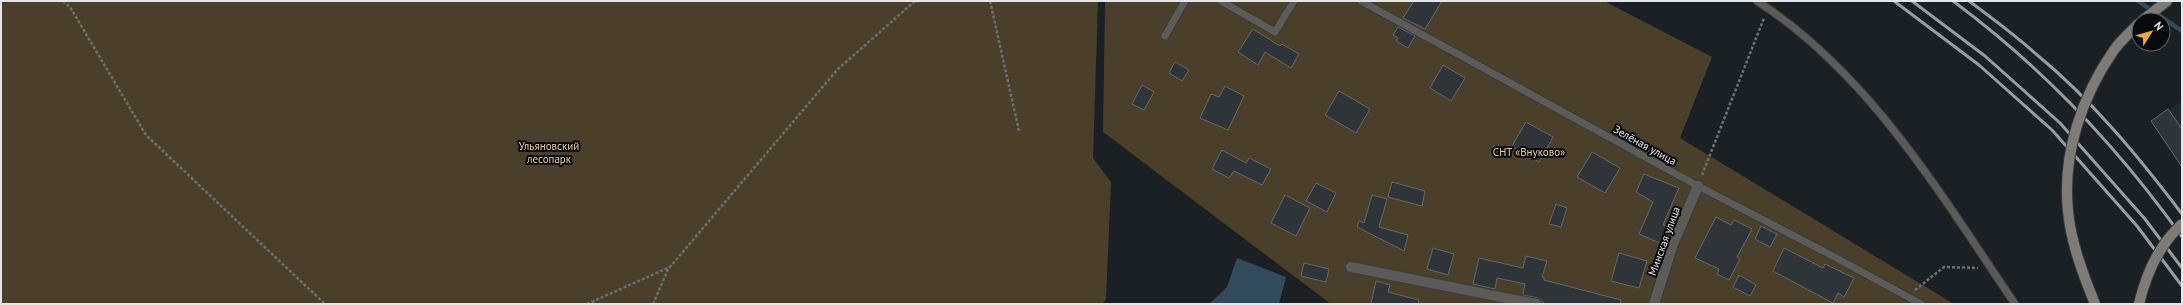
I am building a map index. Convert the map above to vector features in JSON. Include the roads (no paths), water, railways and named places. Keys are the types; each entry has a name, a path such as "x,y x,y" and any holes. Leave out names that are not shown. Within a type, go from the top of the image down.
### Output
{"main road":[{"path":"2154,12 2168,1"},
{"path":"2095,304 2073,242 2068,210 2067,170 2072,141 2097,77 2115,49 2131,32"},
{"path":"2139,304 2143,287 2158,254 2172,233 2182,224"}],"street":[{"name":"Минская улица","path":"1654,304 1673,244 1698,186"},
{"path":"1351,267 1536,304"}],"lane":[{"path":"1165,36 1185,1"},
{"path":"1221,1 1275,32 1294,1"},
{"name":"Зелёная улица","path":"1361,1 1698,186 1920,304"},
{"path":"1757,1 1768,8 1821,52 1871,102 1922,168 2015,304"}],"water":[{"path":"1237,258 1286,277 1279,304 1249,304 1248,302 1247,304 1209,304 1227,287"}],"waterway":[{"path":"2138,1 2182,31"}],"railway":[{"path":"1894,1 1979,65 2052,130 2137,226 2182,286"},
{"path":"1912,1 1985,56 2060,123 2145,219 2182,268"},
{"path":"1953,1 1986,26 2017,53 2077,110 2132,171 2182,237"},
{"path":"1969,1 2020,40 2076,90 2114,130 2149,171 2182,214"}],"park label":[{"name":"Ульяновский лесопарк","path":"549,152"},
{"name":"СНТ «Внуково»","path":"1529,152"}]}
